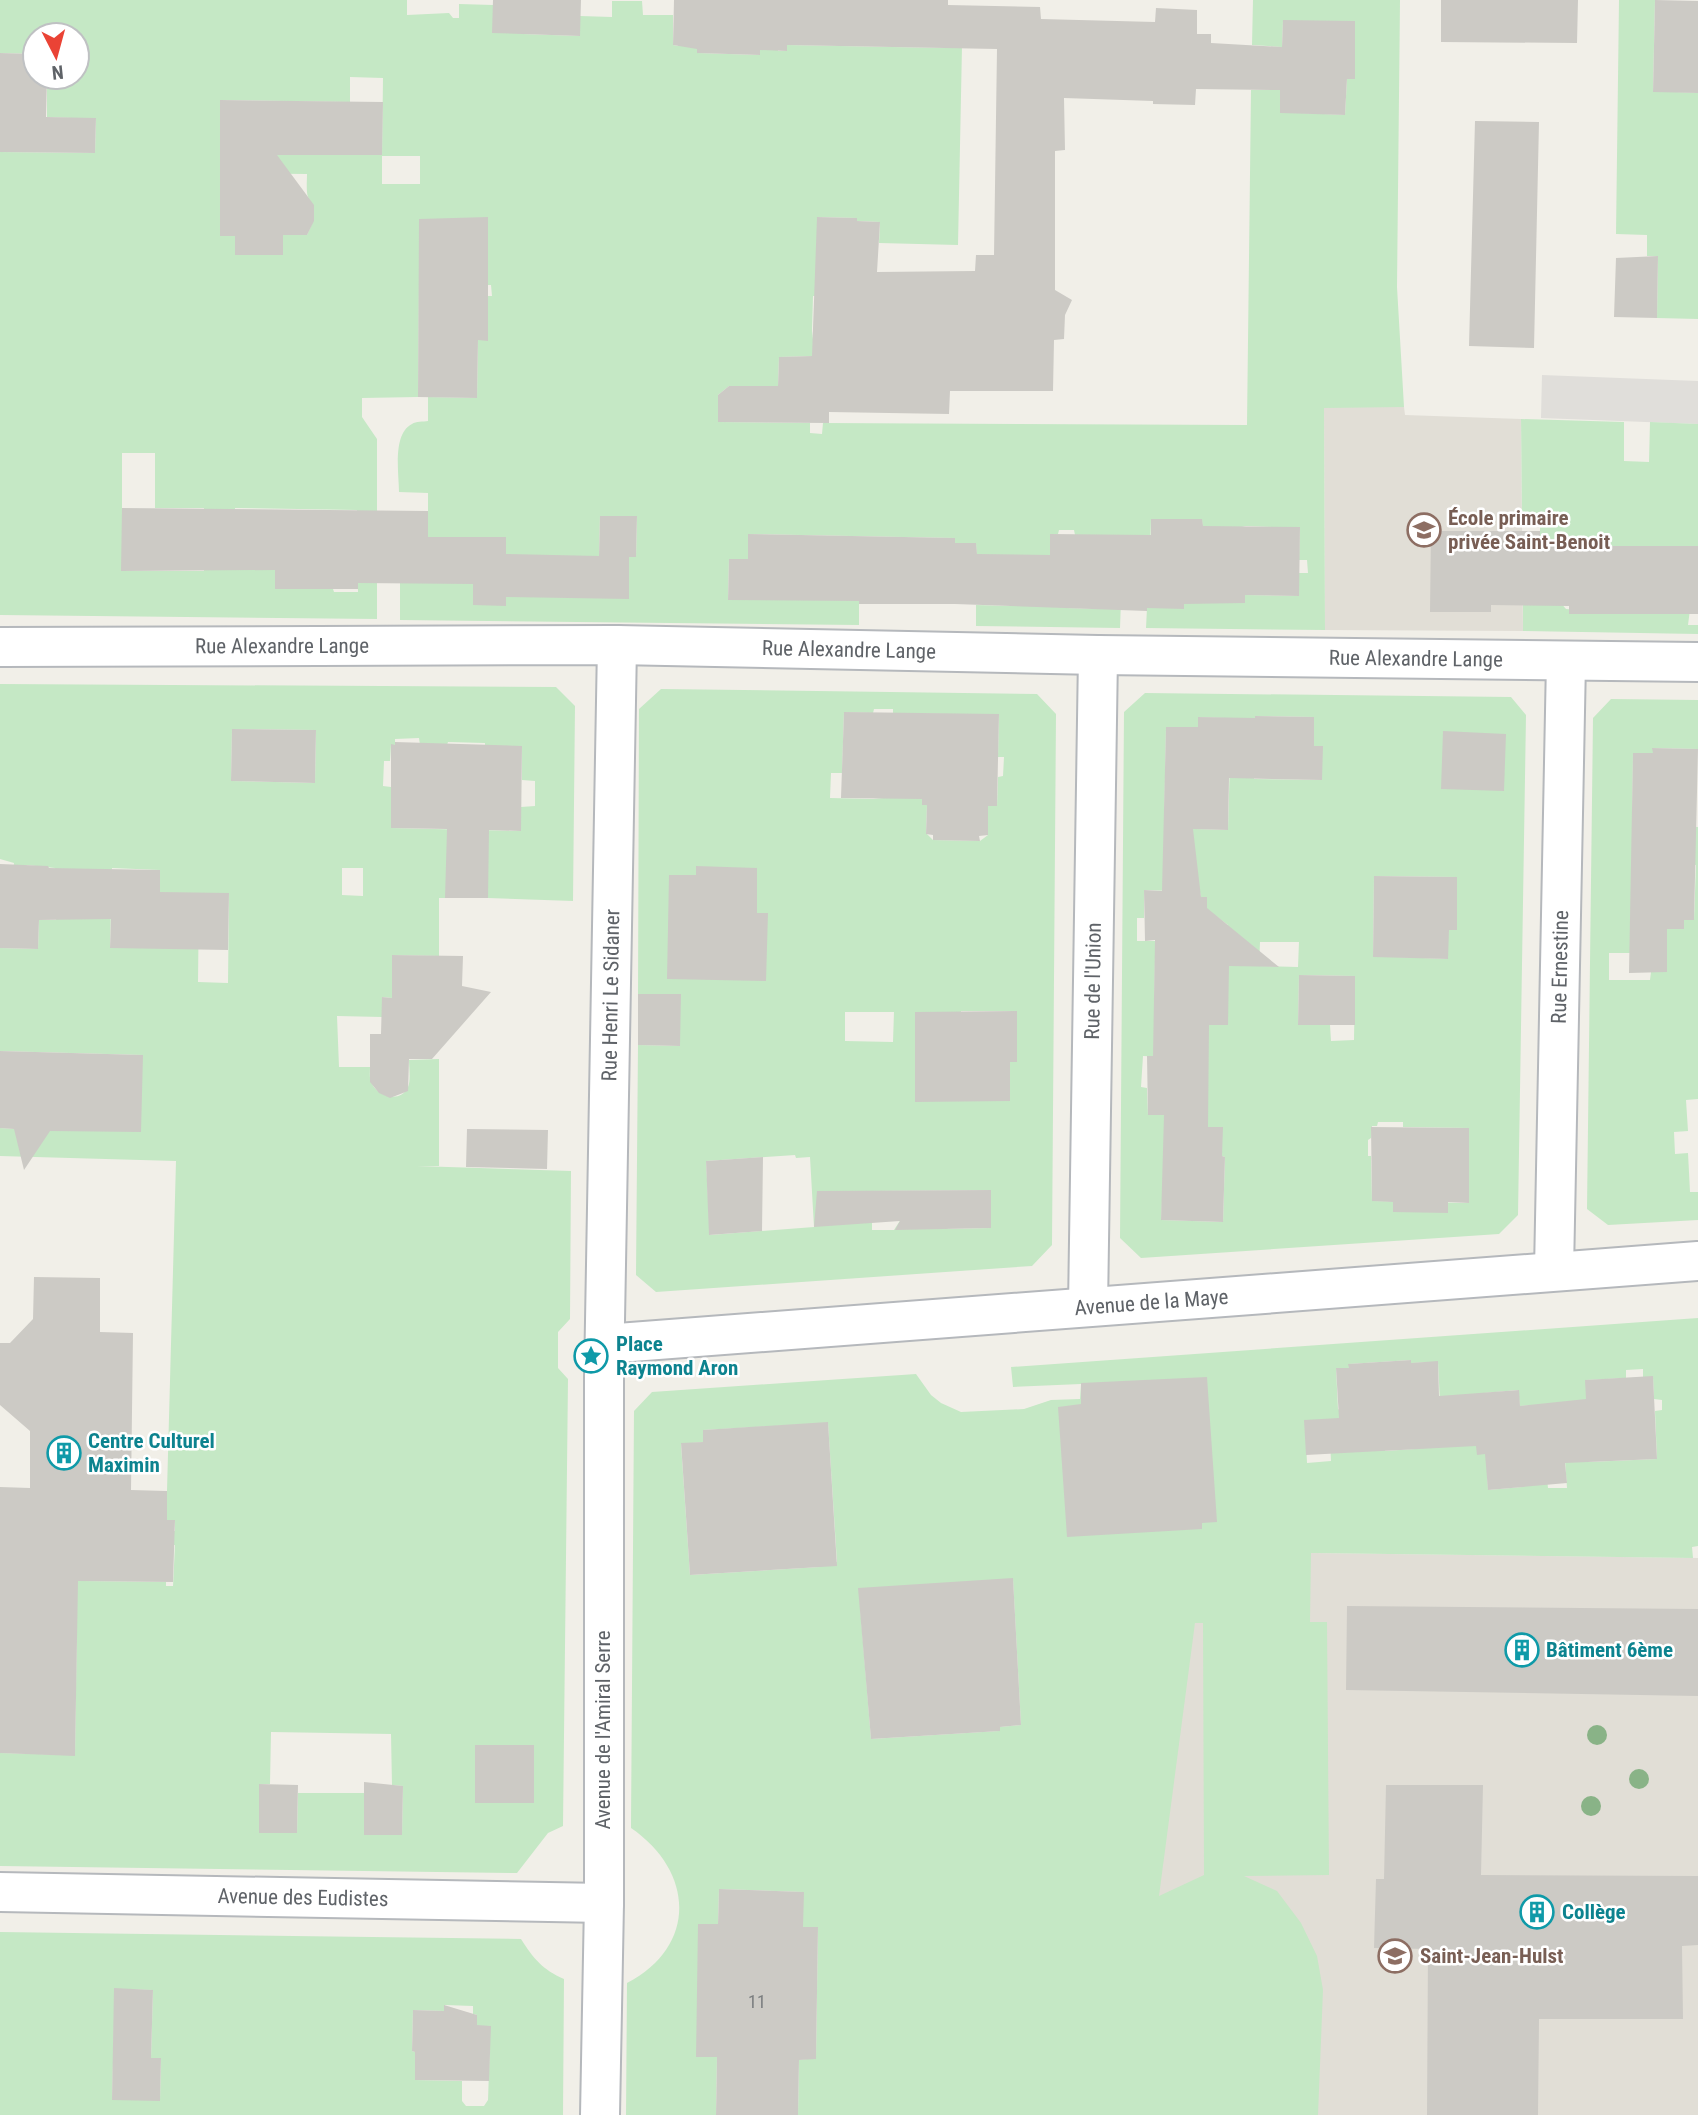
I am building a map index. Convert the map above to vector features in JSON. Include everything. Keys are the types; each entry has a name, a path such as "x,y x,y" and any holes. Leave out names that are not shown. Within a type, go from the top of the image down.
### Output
{"street":[{"name":"Rue Alexandre Lange","path":"0,647 617,645 1098,655 1698,662"},
{"name":"Rue Henri Le Sidaner","path":"605,1344 617,645"},
{"name":"Rue de l'Union","path":"1088,1307 1098,655"},
{"name":"Rue Ernestine","path":"1554,1271 1566,661"},
{"name":"Avenue de la Maye","path":"605,1344 1698,1261"},
{"name":"Avenue de l'Amiral Serre","path":"600,2115 604,1903 605,1344"},
{"name":"Avenue des Eudistes","path":"0,1892 604,1903"}],"shaded area":[{"path":"1542,375 1698,381 1698,424 1541,418"},
{"name":"École primaire privée Saint-Benoit","path":"1324,407 1404,407 1405,415 1521,419 1523,631 1325,630"},
{"name":"Saint-Jean-Hulst","path":"1311,1553 1698,1558 1698,2115 1071,2115 1195,1622 1203,1623"}],"green space":[{"path":"0,0 407,0 407,15 449,13 453,18 459,18 459,4 493,5 523,34 579,36 580,16 612,17 612,1 642,1 643,15 673,15 673,45 678,46 679,42 697,38 698,53 759,55 760,42 777,45 778,51 786,51 787,45 944,48 962,46 958,245 879,243 880,222 857,221 857,218 817,217 831,296 813,296 812,331 815,356 779,357 778,386 729,386 718,395 718,422 810,423 810,433 822,434 823,423 1247,425 1251,90 1280,90 1280,112 1345,115 1347,79 1355,79 1283,21 1282,47 1252,45 1253,0 1400,0 1397,287 1404,407 1324,408 1325,630 1146,628 1147,608 1184,603 1245,602 1245,595 1299,596 1299,573 1308,573 1307,560 1299,560 1300,528 1246,526 1203,535 1202,519 1151,519 1150,553 1075,535 1074,530 1059,530 1058,534 1050,535 1050,555 1066,608 1097,609 1121,600 1120,628 976,626 976,605 1010,606 977,561 976,543 955,543 955,538 749,534 748,559 729,559 728,599 840,600 859,581 859,625 400,620 400,569 473,584 473,605 506,605 506,538 428,537 428,493 399,492 399,445 406,429 414,423 428,421 428,397 477,398 478,340 488,340 488,296 492,296 491,285 419,285 418,397 362,398 362,417 377,439 377,619 0,615 0,152 95,153 96,119 47,117 47,91 91,91 91,21 21,21 21,54 0,53","holes":["350,77 383,78 382,155 320,155 220,135 221,100 350,102","382,156 420,156 420,184 382,184","220,173 307,174 307,195 314,216 312,224 307,235 283,235 283,255 236,255 235,236 220,236","122,453 155,453 155,508 204,508 204,571 122,571","235,508 357,510 358,592 276,589 275,570 235,569","600,516 637,516 636,557 629,557 629,599 599,556"]},
{"path":"1619,0 1655,0 1653,91 1698,93 1698,319 1657,318 1658,256 1647,256 1647,235 1616,234"},
{"path":"1521,419 1624,422 1624,461 1649,462 1650,422 1698,424 1698,546 1688,625 1698,625 1698,634 1523,631 1523,605 1559,601 1566,609 1606,613 1606,546 1540,546 1540,517 1522,516"},
{"path":"0,684 556,687 575,706 573,901 488,898 488,871 445,898 439,898 439,956 392,955 392,998 382,997 382,1017 337,1016 339,1067 370,1067 372,1084 384,1095 395,1097 408,1087 409,1060 439,1059 439,1166 417,1166 571,1171 570,1319 558,1332 558,1368 568,1379 563,1826 548,1833 517,1873 0,1866 0,1753 75,1755 77,1622 0,1580 166,1582 166,1586 173,1586 175,1545 166,1545 166,1531 175,1531 175,1520 167,1520 167,1491 176,1161 0,1156 0,1128 47,1131 143,1055 0,1051 0,948 38,949 39,920 56,920 55,868 27,865 13,875 14,863 0,859","holes":["232,729 316,730 315,783 231,781","419,738 420,745 447,745 448,742 522,746 522,780 535,781 535,806 521,807 520,831 391,828 391,787 383,786 384,761 390,761 391,745 395,745 395,739","112,868 160,870 160,948 110,948","342,868 363,868 363,896 342,895","199,893 229,894 228,983 198,982","271,1732 391,1734 392,1785 403,1786 402,1834 364,1835 364,1793 298,1793 297,1833 259,1833 259,1784 270,1784","475,1745 534,1745 534,1803 475,1803"]},
{"path":"661,689 1037,694 1056,714 1052,1245 1032,1266 656,1292 636,1275 638,1045 680,1046 680,994 638,994 639,709","holes":["874,709 893,709 893,713 999,715 998,757 1004,757 1003,776 998,777 997,806 988,806 988,835 980,841 933,840 926,833 927,805 922,805 923,794 873,799 830,798 831,773 842,773 844,712 873,713","961,1011 1010,1011 1010,1101 915,1101 915,1038 961,1037","845,1012 894,1012 893,1042 845,1041","795,1155 796,1158 810,1157 814,1227 710,1235 706,1161","991,1190 991,1228 948,1229 937,1215 903,1216 894,1230 872,1230 872,1191"]},
{"path":"1145,693 1511,697 1526,715 1518,1215 1499,1234 1141,1258 1120,1238 1124,712","holes":["1255,716 1314,717 1314,746 1322,747 1322,780 1254,779","1198,717 1223,718 1222,758 1230,759 1228,830 1164,828 1166,727 1198,727","1374,876 1457,877 1457,915 1449,916 1447,959 1373,956","1144,890 1200,892 1201,897 1207,897 1207,916 1216,916 1228,925 1227,941 1137,941 1137,918 1144,918","1260,942 1299,942 1298,967 1259,966","1155,957 1215,958 1213,1008 1228,1009 1228,1025 1202,1025 1202,1057 1208,1057 1208,1115 1148,1115 1147,1088 1141,1087 1143,1056 1165,1057 1166,1025 1154,1024","1299,975 1355,976 1354,1040 1331,1041 1330,1025 1298,1025","1378,1122 1403,1122 1403,1127 1469,1128 1469,1203 1372,1201 1371,1156 1368,1156 1368,1140 1371,1138 1372,1126 1377,1126","1222,1127 1222,1156 1225,1157 1223,1222 1161,1220 1166,1128"]},
{"path":"1611,699 1698,700 1698,749 1653,748 1653,753 1633,753 1632,826 1698,827 1698,1099 1686,1100 1688,1131 1674,1132 1675,1154 1688,1153 1690,1192 1698,1192 1698,1220 1608,1225 1587,1209 1593,718","holes":["1632,864 1696,865 1694,920 1684,920 1684,929 1665,929","1609,953 1650,953 1650,958 1667,957 1667,972 1651,972 1650,980 1609,980"]},
{"path":"1698,1318 1698,1546 1692,1547 1693,1558 1311,1553 1310,1622 1327,1622 1329,1875 1244,1876 1277,1891 1301,1923 1317,1956 1323,1990 1318,2115 798,2115 799,2060 816,2058 818,1927 803,1927 803,1892 719,1889 718,1924 697,2057 717,2057 716,2114 725,2115 626,2115 627,1983 650,1967 666,1949 676,1929 679,1908 676,1886 667,1865 652,1845 631,1828 634,1411 652,1392 916,1374 931,1395 961,1412 1024,1409 1051,1400 1080,1399 1081,1384 1013,1387 1011,1367","holes":["1411,1360 1411,1363 1438,1362 1442,1443 1415,1449 1385,1451 1385,1437 1338,1409 1336,1368 1349,1368 1349,1364","1643,1369 1643,1377 1653,1377 1654,1399 1662,1400 1662,1410 1655,1411 1657,1459 1589,1462 1586,1380 1626,1378 1626,1370","1518,1390 1520,1406 1532,1405 1564,1446 1567,1488 1548,1488 1547,1478 1522,1487 1488,1490 1484,1393","1329,1419 1331,1461 1307,1463 1305,1421","828,1423 837,1562 821,1563 820,1567 690,1575 681,1444 703,1442 703,1430","1013,1579 1021,1725 1000,1727 999,1731 871,1739 860,1606","1195,1623 1203,1623 1204,1875 1159,1896"]},
{"path":"0,1932 521,1939 539,1963 564,1979 563,2115 0,2115","holes":["115,1989 153,1990 151,2058 161,2059 160,2100 112,2100","445,2005 473,2006 477,2025 490,2042 488,2100 484,2106 466,2106 462,2101 462,2081 415,2080 415,2052 412,2051 413,2010 444,2011"]}],"building":[{"path":"493,0 581,0 580,36 492,33"},
{"path":"674,0 948,0 948,5 1040,7 1041,19 1155,22 1156,8 1197,10 1197,34 1211,34 1211,43 1282,47 1283,20 1355,21 1355,79 1347,79 1345,115 1280,113 1280,90 1196,89 1195,105 1064,98 1065,150 1055,151 1055,290 1072,300 1065,315 1064,339 1054,340 1053,391 950,391 949,414 829,412 829,423 718,422 718,395 729,386 778,386 779,357 812,356 817,217 857,218 857,221 880,222 877,272 975,271 976,255 994,255 997,49 787,45 787,51 760,50 760,55 697,53 697,49 673,45"},
{"path":"1441,0 1578,0 1577,43 1441,42"},
{"path":"1655,0 1698,1 1698,93 1653,92"},
{"path":"0,53 21,54 21,91 47,91 46,117 96,118 95,153 0,152"},
{"path":"220,100 383,102 382,155 277,155 314,205 314,221 307,235 283,235 283,255 235,255 235,236 220,236"},
{"path":"1475,121 1539,122 1534,348 1469,346"},
{"path":"488,217 488,341 478,340 477,398 418,397 419,219"},
{"path":"1658,256 1657,318 1614,317 1616,258"},
{"path":"122,508 428,511 428,537 506,537 506,554 599,556 600,516 637,516 636,557 629,557 629,599 506,597 506,606 473,605 473,584 358,583 358,589 275,589 275,570 121,571"},
{"path":"1151,519 1202,519 1203,526 1300,527 1299,596 1245,595 1245,603 1184,604 1184,609 1147,608 1147,611 955,604 859,604 859,601 728,600 729,559 748,559 748,534 955,538 955,543 976,543 977,554 1050,555 1050,534 1151,535"},
{"path":"1431,531 1540,531 1540,546 1698,546 1698,614 1569,614 1569,606 1491,605 1491,612 1430,612"},
{"path":"844,712 999,714 997,806 988,806 988,835 979,836 980,841 933,840 933,835 926,834 927,805 922,805 922,799 841,798"},
{"path":"1198,717 1314,717 1314,746 1323,746 1322,780 1229,778 1228,830 1193,829 1201,897 1207,897 1207,908 1279,967 1229,966 1228,1025 1209,1025 1208,1127 1223,1127 1223,1222 1161,1220 1164,1115 1148,1115 1147,1056 1153,1056 1155,940 1145,941 1144,890 1162,891 1166,727 1198,727"},
{"path":"232,729 316,730 315,783 231,781"},
{"path":"1443,731 1506,734 1504,791 1441,789"},
{"path":"395,742 522,746 521,831 489,830 488,898 445,898 447,829 391,828 391,744 395,745"},
{"path":"1652,748 1698,749 1694,920 1684,920 1684,929 1667,929 1667,972 1629,973 1633,753 1653,753"},
{"path":"0,864 49,868 160,870 160,892 229,893 228,950 110,948 111,919 39,920 38,949 0,948"},
{"path":"696,866 757,868 757,913 768,913 766,981 667,979 669,875 696,875"},
{"path":"1374,876 1457,877 1457,930 1449,930 1448,959 1373,957"},
{"path":"392,955 463,956 462,986 491,992 432,1059 409,1059 408,1091 390,1098 379,1093 370,1082 370,1034 381,1034 382,997 392,998"},
{"path":"1299,975 1355,976 1355,1025 1298,1025"},
{"path":"638,994 681,994 680,1046 638,1045"},
{"path":"1017,1011 1017,1062 1010,1062 1010,1101 915,1102 915,1012"},
{"path":"0,1051 143,1055 141,1132 50,1131 24,1170 14,1129 0,1128"},
{"path":"1371,1127 1469,1128 1469,1203 1448,1202 1448,1213 1393,1212 1393,1202 1372,1201"},
{"path":"467,1129 548,1130 547,1169 466,1167"},
{"path":"763,1157 762,1231 709,1235 706,1161"},
{"path":"991,1190 991,1228 895,1230 900,1221 814,1227 817,1191"},
{"name":"Centre Culturel Maximin","path":"34,1277 100,1278 100,1332 133,1333 131,1490 167,1491 167,1520 175,1520 173,1582 78,1581 75,1756 0,1753 0,1487 30,1488 30,1431 0,1405 0,1343 10,1343 33,1319"},
{"path":"1411,1360 1411,1363 1438,1361 1439,1396 1519,1390 1520,1406 1586,1399 1585,1380 1653,1376 1657,1459 1565,1463 1567,1483 1488,1490 1485,1454 1477,1455 1476,1446 1306,1455 1304,1420 1339,1418 1336,1368 1349,1368 1348,1364"},
{"path":"1207,1377 1217,1522 1202,1523 1202,1529 1067,1537 1058,1407 1081,1404 1081,1383"},
{"path":"828,1422 837,1566 690,1575 681,1443 703,1442 703,1430"},
{"path":"1013,1578 1021,1725 1000,1727 1000,1731 871,1739 858,1588"},
{"name":"Bâtiment 6ème","path":"1347,1606 1698,1609 1698,1696 1346,1690"},
{"path":"475,1745 534,1745 534,1803 475,1803"},
{"path":"364,1782 403,1786 402,1835 364,1835"},
{"path":"259,1784 298,1785 297,1833 259,1833"},
{"name":"Collège","path":"1386,1785 1483,1785 1481,1875 1698,1876 1698,1945 1682,1946 1683,2019 1539,2019 1538,2115 1427,2115 1428,1949 1374,1948 1376,1879 1384,1879"},
{"path":"719,1889 804,1892 803,1927 818,1927 816,2059 799,2060 798,2115 716,2115 717,2057 696,2057 698,1924 718,1924"},
{"path":"114,1988 153,1990 151,2058 161,2058 160,2101 112,2100"},
{"path":"444,2005 477,2015 477,2025 491,2026 489,2081 415,2080 415,2052 412,2051 413,2010 444,2011"}],"place":[{"name":"École primaire privée Saint-Benoit","path":"1424,530"},
{"name":"Place Raymond Aron","path":"591,1356"},
{"name":"Centre Culturel Maximin","path":"64,1453"},
{"name":"Bâtiment 6ème","path":"1522,1650"},
{"name":"Collège","path":"1537,1912"},
{"name":"Saint-Jean-Hulst","path":"1395,1956"}]}
